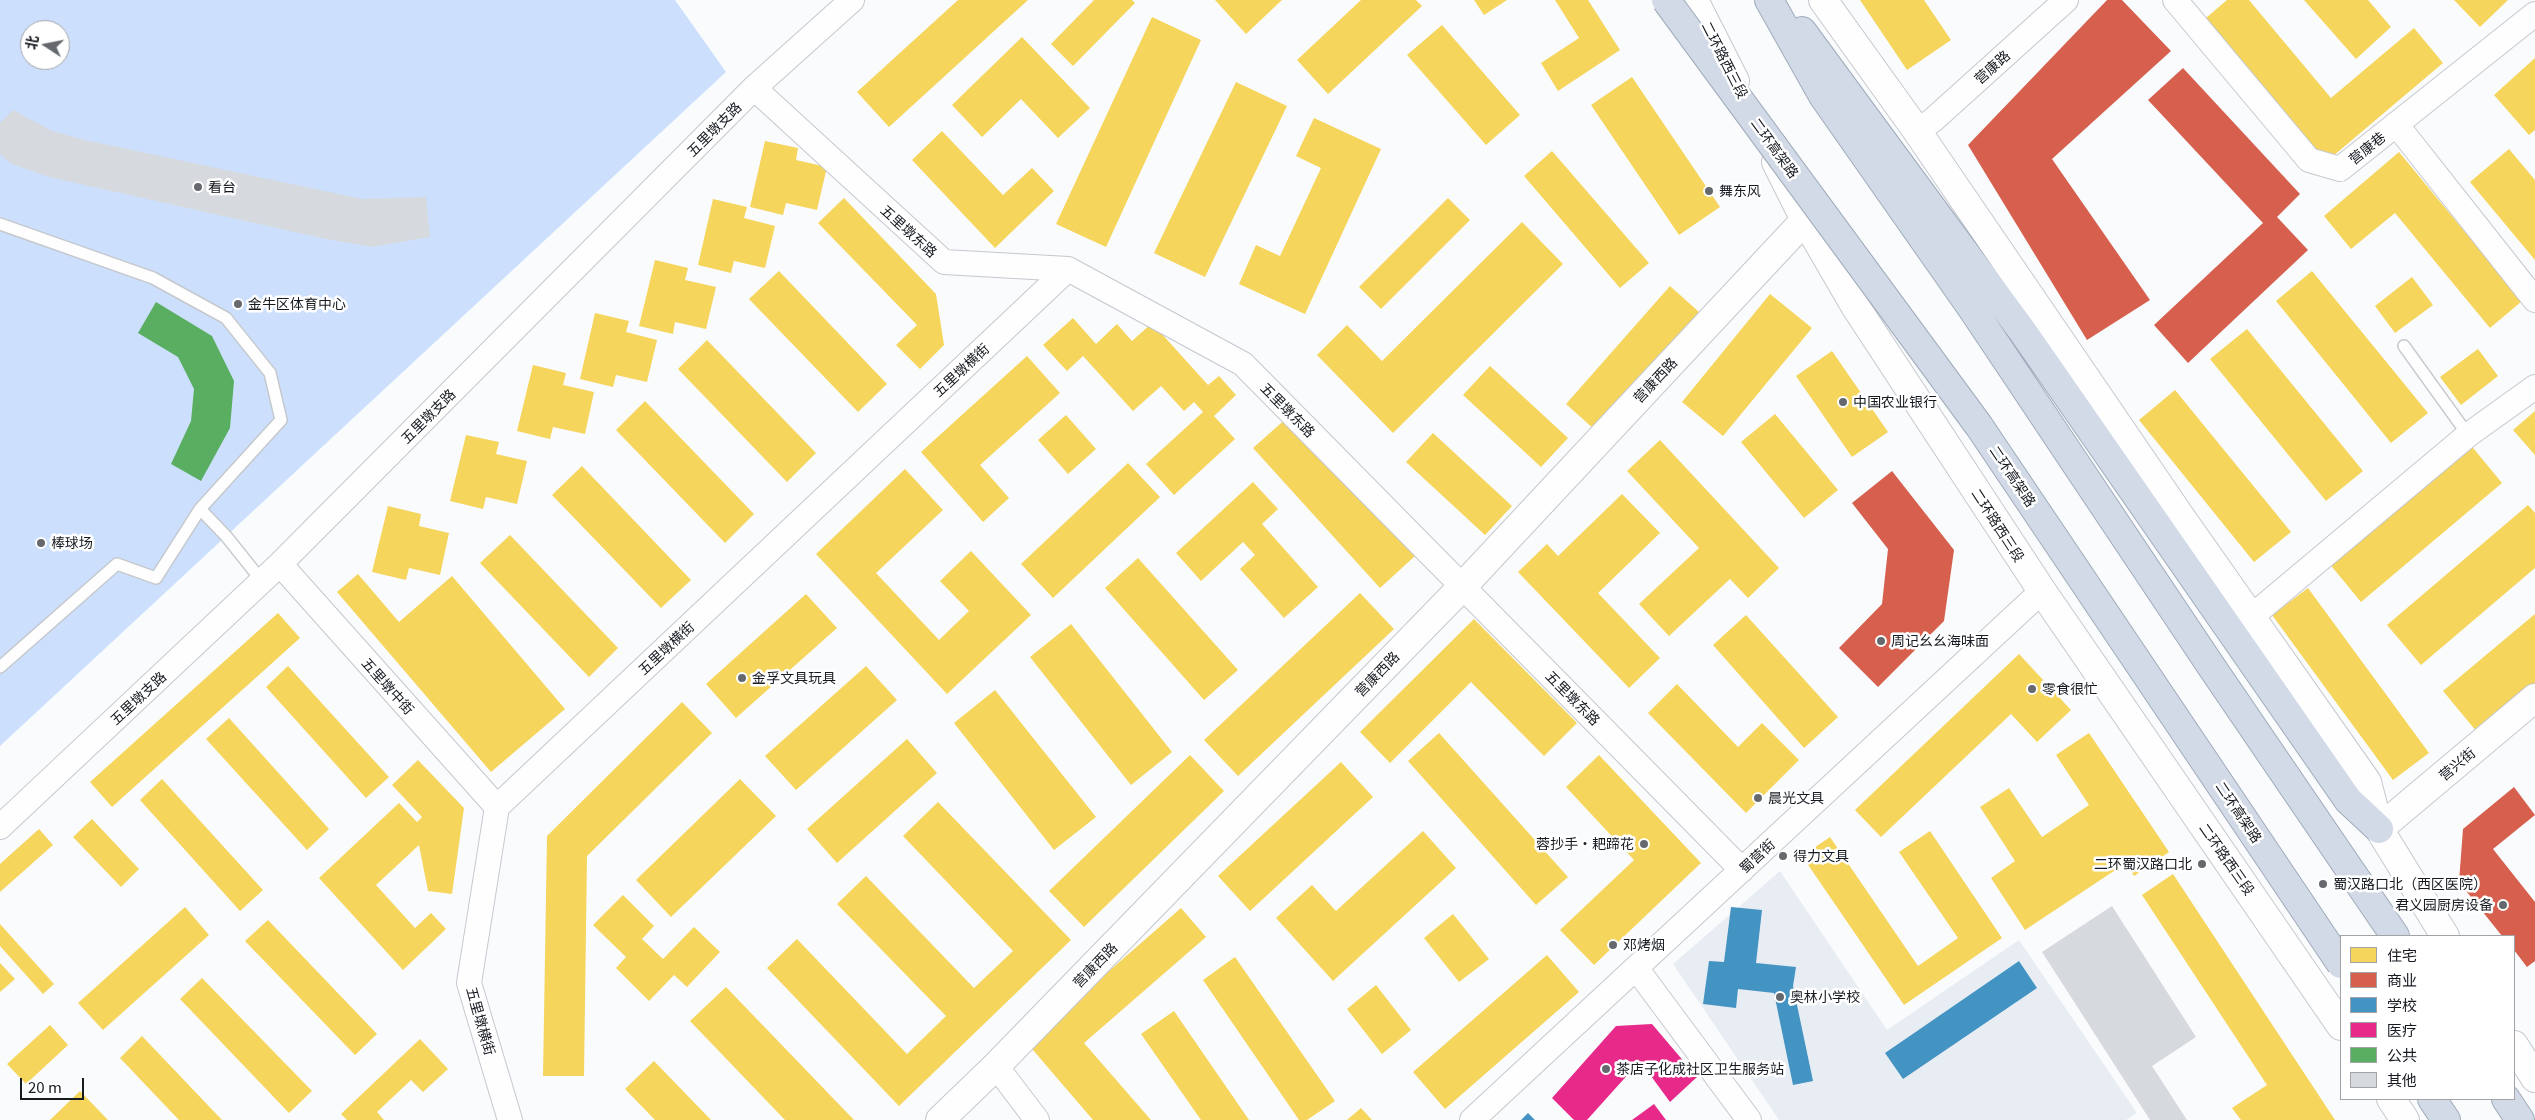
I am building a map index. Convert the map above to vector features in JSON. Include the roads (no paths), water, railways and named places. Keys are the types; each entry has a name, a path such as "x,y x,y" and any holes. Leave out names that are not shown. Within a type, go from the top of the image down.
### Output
{"highway":[{"name":"二环高架路","path":"1666,0 1979,426 2340,963"},
{"path":"1769,0 1823,96 1973,310 2211,666 2394,935"},
{"path":"1777,0 1818,50 2017,324 2348,800 2379,829"},
{"path":"2433,1100 2446,1120"},
{"path":"2507,1100 2520,1120"}],"main road":[{"name":"二环路西三段","path":"1694,0 1805,220 1855,306 2042,592 2340,1025"},
{"path":"1823,0 1917,132 2251,617 2368,782 2379,829 2445,935"},
{"name":"营康西路","path":"940,1120 996,1066 1463,586 1805,220"},
{"name":"营兴街","path":"2379,829 2535,698"},
{"path":"2515,1047 2535,1078"},
{"path":"2392,1100 2405,1120"}],"street":[{"name":"五里墩支路","path":"0,827 280,564 754,88 852,0"},
{"name":"营康路","path":"1917,132 1933,120 2066,0"},
{"name":"营康巷","path":"2175,0 2308,160 2340,169 2535,14"},
{"name":"五里墩东路","path":"754,88 944,262 1068,269 1243,364 1742,870"},
{"path":"2396,124 2535,300"},
{"name":"五里墩横街","path":"510,1120 469,983 497,807 1068,269"},
{"path":"2251,617 2468,435 2535,387"},
{"name":"五里墩中街","path":"280,564 497,807"},
{"name":"蜀营街","path":"1472,1120 2042,592"},
{"path":"1636,968 1749,1120"},
{"path":"996,1066 1037,1120"}],"lane":[{"path":"0,224 153,278 226,318 270,373 281,420 200,509 156,578 117,564 0,667"},
{"path":"2404,346 2468,435"},
{"path":"200,509 226,536 262,581"}],"place":[{"name":"看台","path":"198,187"},
{"name":"舞东风","path":"1709,191"},
{"name":"金牛区体育中心","path":"238,304"},
{"name":"中国农业银行","path":"1843,402"},
{"name":"棒球场","path":"41,543"},
{"name":"周记幺幺海味面","path":"1881,641"},
{"name":"金孚文具玩具","path":"742,678"},
{"name":"零食很忙","path":"2032,689"},
{"name":"晨光文具","path":"1758,798"},
{"name":"蓉抄手·耙蹄花","path":"1644,844"},
{"name":"得力文具","path":"1783,856"},
{"name":"二环蜀汉路口北","path":"2202,864"},
{"name":"蜀汉路口北（西区医院）","path":"2323,884"},
{"name":"君义园厨房设备","path":"2503,905"},
{"name":"邓烤烟","path":"1613,945"},
{"name":"奥林小学校","path":"1780,997"},
{"name":"茶店子化成社区卫生服务站","path":"1606,1069"}]}
